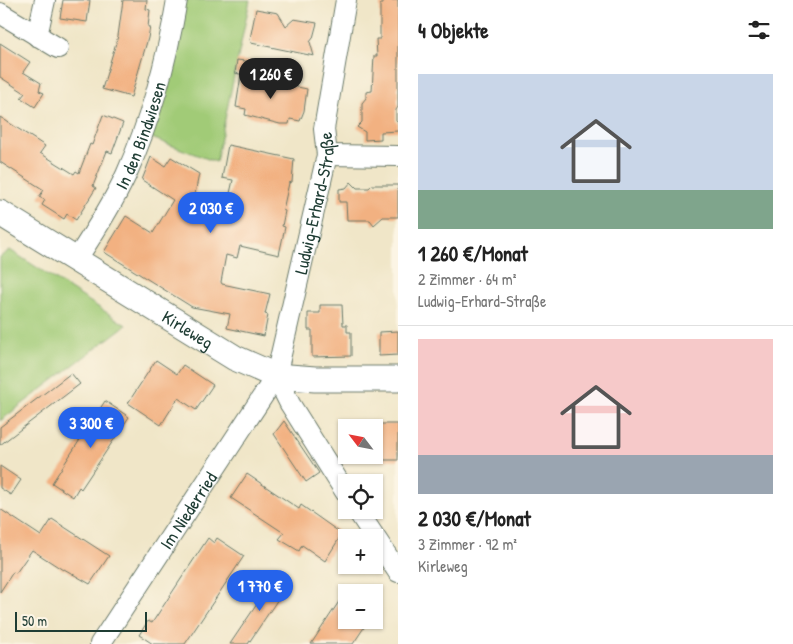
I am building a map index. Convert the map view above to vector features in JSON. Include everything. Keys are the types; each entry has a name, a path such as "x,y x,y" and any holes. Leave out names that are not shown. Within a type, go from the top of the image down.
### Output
{"street":[{"path":"37,36 45,0"},
{"name":"In den Bindwiesen","path":"76,260 98,226 129,167 163,71 177,0"},
{"name":"Ludwig-Erhard-Straße","path":"276,376 327,155 324,128 346,0"},
{"path":"0,14 58,48"},
{"path":"327,155 398,156"},
{"name":"Kirleweg","path":"0,213 235,358 276,376 315,379 398,379"},
{"path":"276,376 295,412 338,480"},
{"name":"Im Niederried","path":"100,644 276,376"},
{"path":"364,519 398,572"}],"green space":[{"path":"185,0 250,0 216,162 149,137"},
{"path":"10,250 126,325 0,421 0,257"}],"building":[{"path":"63,0 90,0 87,22 60,18"},
{"path":"123,0 147,0 146,9 150,10 148,38 131,97 102,89 118,36"},
{"path":"383,0 398,0 398,107 396,110 396,121 398,123 398,131 381,132 381,139 365,140 365,132 357,127 362,122 362,103 366,98 366,92 372,91 374,56 377,56 376,39 380,39 380,4 383,4"},
{"path":"256,9 278,13 286,26 294,19 317,23 310,42 314,56 251,43 250,39"},
{"path":"0,43 30,62 23,72 41,83 39,91 44,93 35,107 21,98 25,93 0,77"},
{"path":"237,60 252,62 249,76 235,73"},
{"path":"241,75 307,89 304,111 300,121 290,119 289,124 280,124 245,115 246,109 236,107"},
{"path":"103,115 123,123 112,153 107,151 93,186 96,188 76,220 67,214 64,219 42,205 45,200 39,197 44,190 0,162 0,117 45,146 40,153 74,174 76,171 79,173"},
{"path":"228,145 294,159 292,182 289,183 283,210 285,211 282,226 285,227 279,255 240,246 237,258 226,255 221,282 222,284 270,294 265,314 268,315 264,336 227,328 230,314 192,307 104,252 126,216 153,233 173,200 142,180 151,157 165,166 171,157 199,174 193,204 226,211 233,180 222,178"},
{"path":"351,182 357,188 369,188 372,185 398,185 398,217 383,217 374,225 370,220 347,220 346,202 339,202 339,189 346,188"},
{"path":"320,305 342,305 343,325 347,325 347,332 351,332 351,356 312,357 312,330 308,330 308,313 320,313"},
{"path":"398,331 398,355 379,356 379,332"},
{"path":"156,360 177,374 183,365 213,385 196,410 178,398 161,425 128,403"},
{"path":"71,373 80,384 0,445 0,427"},
{"path":"105,401 129,417 81,489 79,487 73,497 52,483"},
{"path":"284,421 319,473 306,482 274,434"},
{"path":"383,424 398,424 398,460 383,460"},
{"path":"0,466 21,480 11,495 0,488"},
{"path":"247,474 299,509 301,505 338,531 338,540 325,561 302,545 299,551 279,539 284,533 231,498"},
{"path":"0,509 41,536 52,519 109,556 90,584 63,570 32,550 16,573 13,572 0,592"},
{"path":"208,538 214,543 217,538 244,556 185,644 153,644 139,635 148,621 152,623"},
{"path":"276,576 288,584 248,644 230,644"},
{"path":"338,603 338,629 363,629 353,644 311,644"}]}
